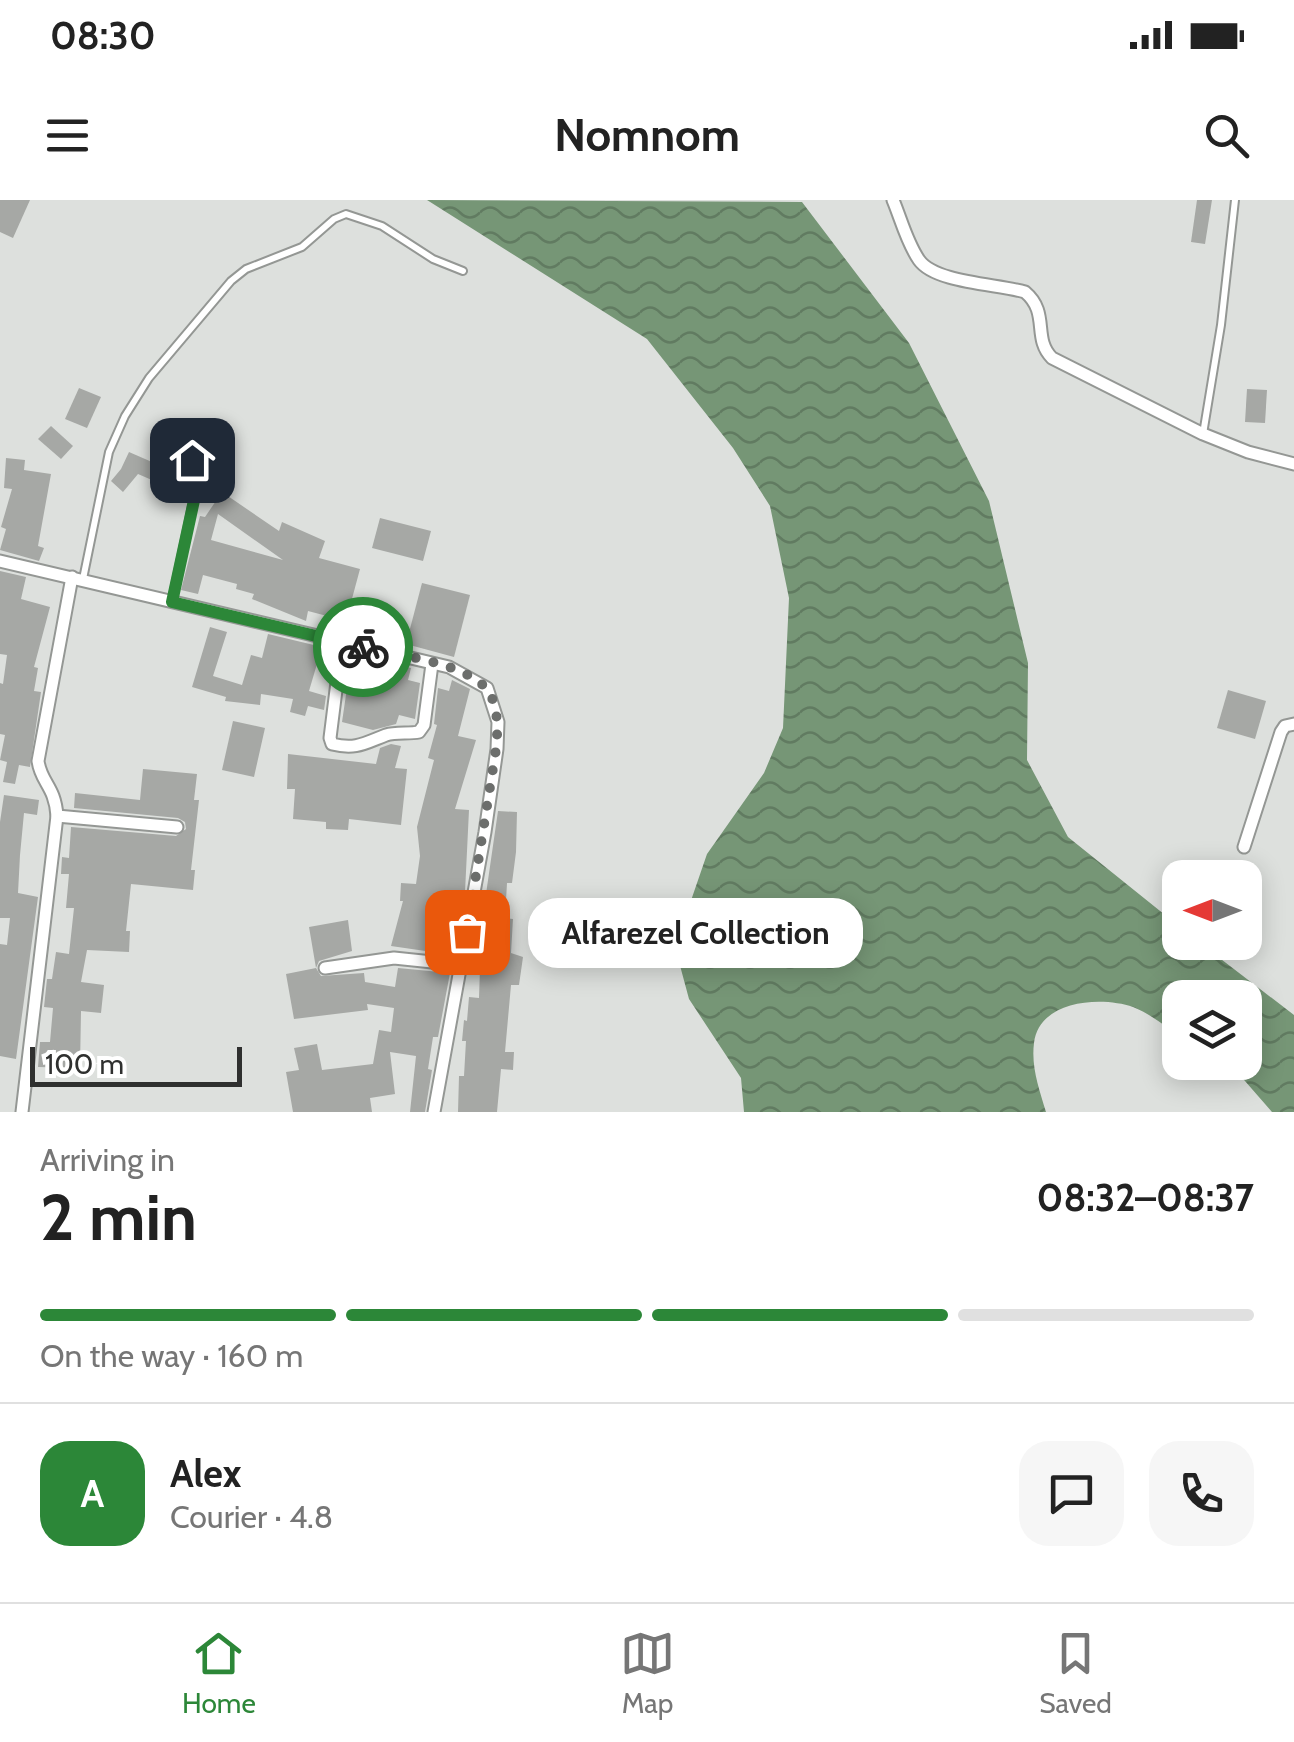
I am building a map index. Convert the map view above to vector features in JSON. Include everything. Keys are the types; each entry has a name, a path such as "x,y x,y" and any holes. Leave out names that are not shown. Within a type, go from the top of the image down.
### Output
{"street":[{"path":"894,200 922,265 948,276 1025,292 1039,308 1043,344 1052,358 1203,434 1248,452 1294,464"},
{"path":"0,561 449,667 486,688 498,722 485,832 434,1112"},
{"path":"22,1112 57,816 54,791 41,774 38,761 78,578"},
{"path":"342,642 330,738 332,744 348,748 360,748 386,736 420,732 432,664"},
{"path":"1244,847 1280,732 1294,724"},
{"path":"57,816 177,827"},
{"path":"324,968 394,958 461,966"}],"lane":[{"path":"1203,434 1222,324 1235,200"},
{"path":"78,578 109,452 120,426 159,366 246,268 302,246 334,219 346,214 382,226 434,259 463,271"},
{"path":"172,602 198,473 192,460 179,453"}],"water":[{"path":"427,200 802,202 909,343 989,501 1028,663 1027,760 1068,837 1162,913 1162,960 1222,960 1248,980 1162,980 1162,1024 1120,1004 1089,1002 1059,1010 1038,1029 1034,1043 1036,1078 1046,1112 744,1112 741,1078 689,999 675,947 707,854 764,773 783,728 789,598 770,506 733,448 647,339"},
{"path":"1262,990 1294,1015 1294,1112 1272,1112 1244,1080 1262,1080"}],"building":[{"path":"0,200 30,200 13,238 0,232"},
{"path":"1197,200 1212,200 1205,244 1191,242"},
{"path":"79,388 101,397 87,428 65,419"},
{"path":"1247,389 1267,390 1265,423 1245,422"},
{"path":"51,426 73,446 61,459 38,439"},
{"path":"129,452 168,469 161,484 138,474 123,492 111,481"},
{"path":"6,458 25,460 24,470 51,474 38,546 44,548 39,561 0,550 6,529 1,527 12,489 4,488"},
{"path":"222,492 279,531 282,522 325,541 319,558 360,569 346,621 308,611 306,621 252,599 254,594 236,589 237,584 203,575 198,594 181,590 200,516 205,517","holes":["218,514 283,560 211,540"]},
{"path":"380,518 431,531 423,561 372,548"},
{"path":"0,571 26,577 21,599 50,607 34,667 38,668 34,691 41,692 30,767 19,765 15,784 3,782 7,762 0,760 5,735 0,734 0,683 3,684 7,655 0,654"},
{"path":"422,583 470,595 454,657 406,644"},
{"path":"210,627 227,632 213,676 242,685 251,655 262,658 268,634 322,647 309,691 326,696 324,710 308,706 305,716 290,712 293,699 261,694 260,705 225,701 226,697 192,687"},
{"path":"352,654 372,658 369,674 390,679 394,664 411,668 408,680 420,683 415,719 399,715 396,724 373,730 342,722"},
{"path":"452,680 470,689 458,736 476,740 455,809 469,810 465,892 453,955 391,946 403,901 401,883 416,884 420,856 417,827 434,760 428,758 437,725 434,724 438,688 449,691"},
{"path":"1228,690 1266,701 1255,739 1217,728"},
{"path":"233,721 265,728 254,777 222,770"},
{"path":"401,746 395,768 407,769 401,825 349,819 348,830 326,829 326,822 293,819 295,789 287,789 288,754 376,764 380,748"},
{"path":"143,769 197,774 193,890 131,884 126,931 130,931 129,952 87,950 81,982 104,985 101,1013 81,1011 80,1068 38,1067 40,1042 50,1042 53,1008 44,1007 47,979 52,979 56,952 69,954 74,908 66,908 69,874 61,874 62,857 69,858 71,827 176,836 186,829 185,822 178,818 74,808 75,793 140,800"},
{"path":"4,795 39,800 37,815 24,813 20,855 18,893 38,897 16,1059 0,1056 0,944 7,945 10,918 0,918 0,822"},
{"path":"498,811 517,812 516,852 512,883 507,883 505,918 513,919 511,953 523,957 519,985 511,985 505,1052 514,1052 513,1070 501,1069 497,1112 458,1112 459,1076 464,1076 464,1020 467,1021 469,997 479,998 480,968 471,968 472,953 486,894"},
{"path":"348,920 352,951 319,961 316,968 309,927"},
{"path":"316,968 321,976 364,973 365,982 395,987 398,968 450,973 438,1037 433,1037 425,1112 410,1112 416,1056 390,1052 395,1094 370,1098 372,1112 293,1112 286,1072 299,1070 294,1048 317,1044 322,1070 373,1064 379,1030 391,1032 394,1008 367,1004 368,1010 294,1019 286,974"}],"way so far":[{"path":"363,647 449,667 486,688 492,700 498,733 467,932"}],"place":[{"name":"Alfarezel Collection","path":"467,932"}],"route":[{"path":"192,460 197,466 198,482 172,602 363,647"}]}
